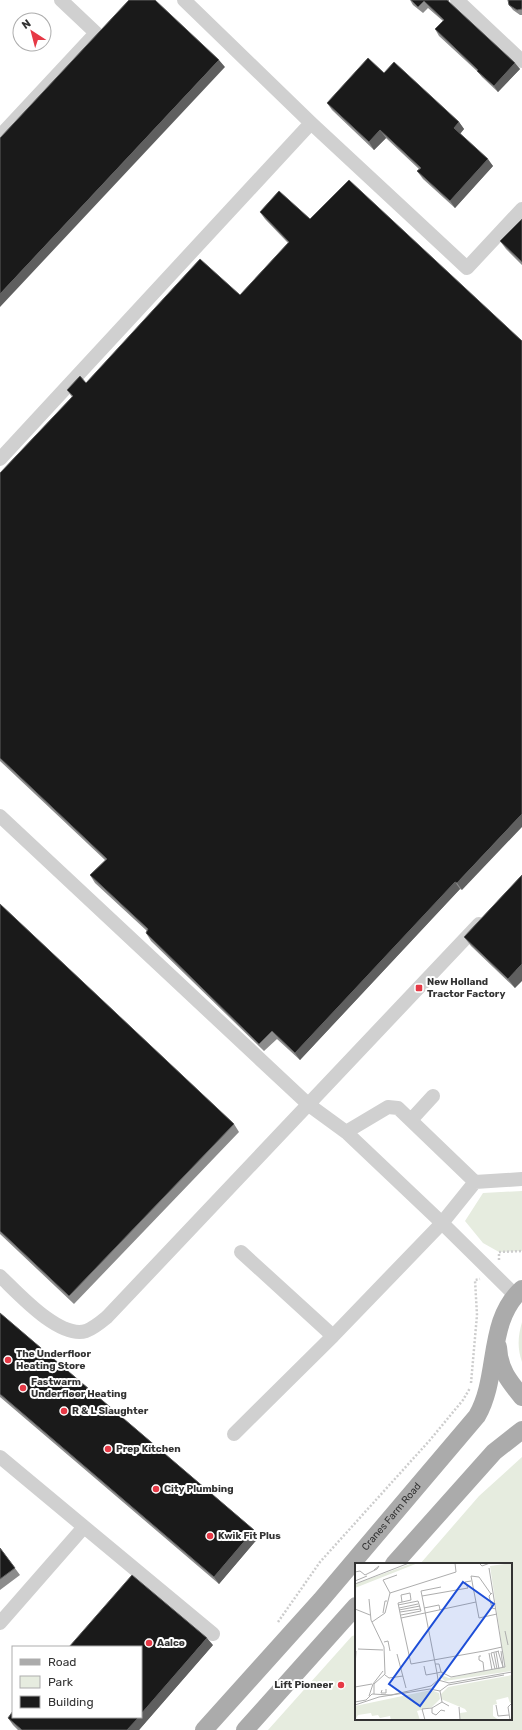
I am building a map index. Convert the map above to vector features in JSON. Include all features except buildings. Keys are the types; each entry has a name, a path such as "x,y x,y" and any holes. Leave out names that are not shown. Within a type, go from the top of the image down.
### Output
{"main road":[{"name":"Cranes Farm Road","path":"204,1730 321,1600 477,1416 487,1394 500,1323 506,1308 519,1292"},
{"name":"Cranes Farm Road","path":"497,1339 498,1356 506,1378 522,1397"},
{"path":"395,1563 494,1452 522,1430"},
{"path":"245,1730 355,1607"}],"street":[{"path":"0,136 96,33 61,0"},
{"path":"184,0 311,123 467,268 522,209"},
{"path":"457,0 522,61"},
{"path":"0,459 311,123"},
{"path":"0,816 309,1104 346,1132 442,1223 497,1278 519,1292"},
{"path":"0,1276 45,1318 67,1330 85,1331 97,1325 309,1104 489,913"},
{"path":"411,1120 433,1096"},
{"path":"346,1132 388,1107 398,1108 474,1182 522,1179"},
{"path":"234,1434 333,1336 442,1223 474,1182"},
{"path":"241,1252 333,1336"},
{"path":"0,1457 213,1634"},
{"path":"0,1623 84,1528"}],"path":[{"path":"276,1625 320,1562 430,1440 463,1400 471,1387 477,1315 475,1280 497,1278 499,1252 522,1251"}],"green space":[{"path":"522,1191 522,1251 499,1252 483,1243 465,1221 483,1193"},
{"path":"522,1322 522,1362 519,1352 519,1342"},
{"path":"522,1457 522,1730 268,1730 352,1636 355,1635 355,1720 512,1720 512,1563 421,1563 479,1496"}],"place":[{"name":"New Holland Tractor Factory","path":"419,988"},
{"name":"The Underfloor Heating Store","path":"8,1360"},
{"name":"Fastwarm Underfloor Heating","path":"23,1388"},
{"name":"R & L Slaughter","path":"64,1411"},
{"name":"Prep Kitchen","path":"108,1449"},
{"name":"City Plumbing","path":"156,1489"},
{"name":"Kwik Fit Plus","path":"210,1536"},
{"name":"Aalco","path":"149,1643"},
{"name":"Lift Pioneer","path":"341,1685"}]}
